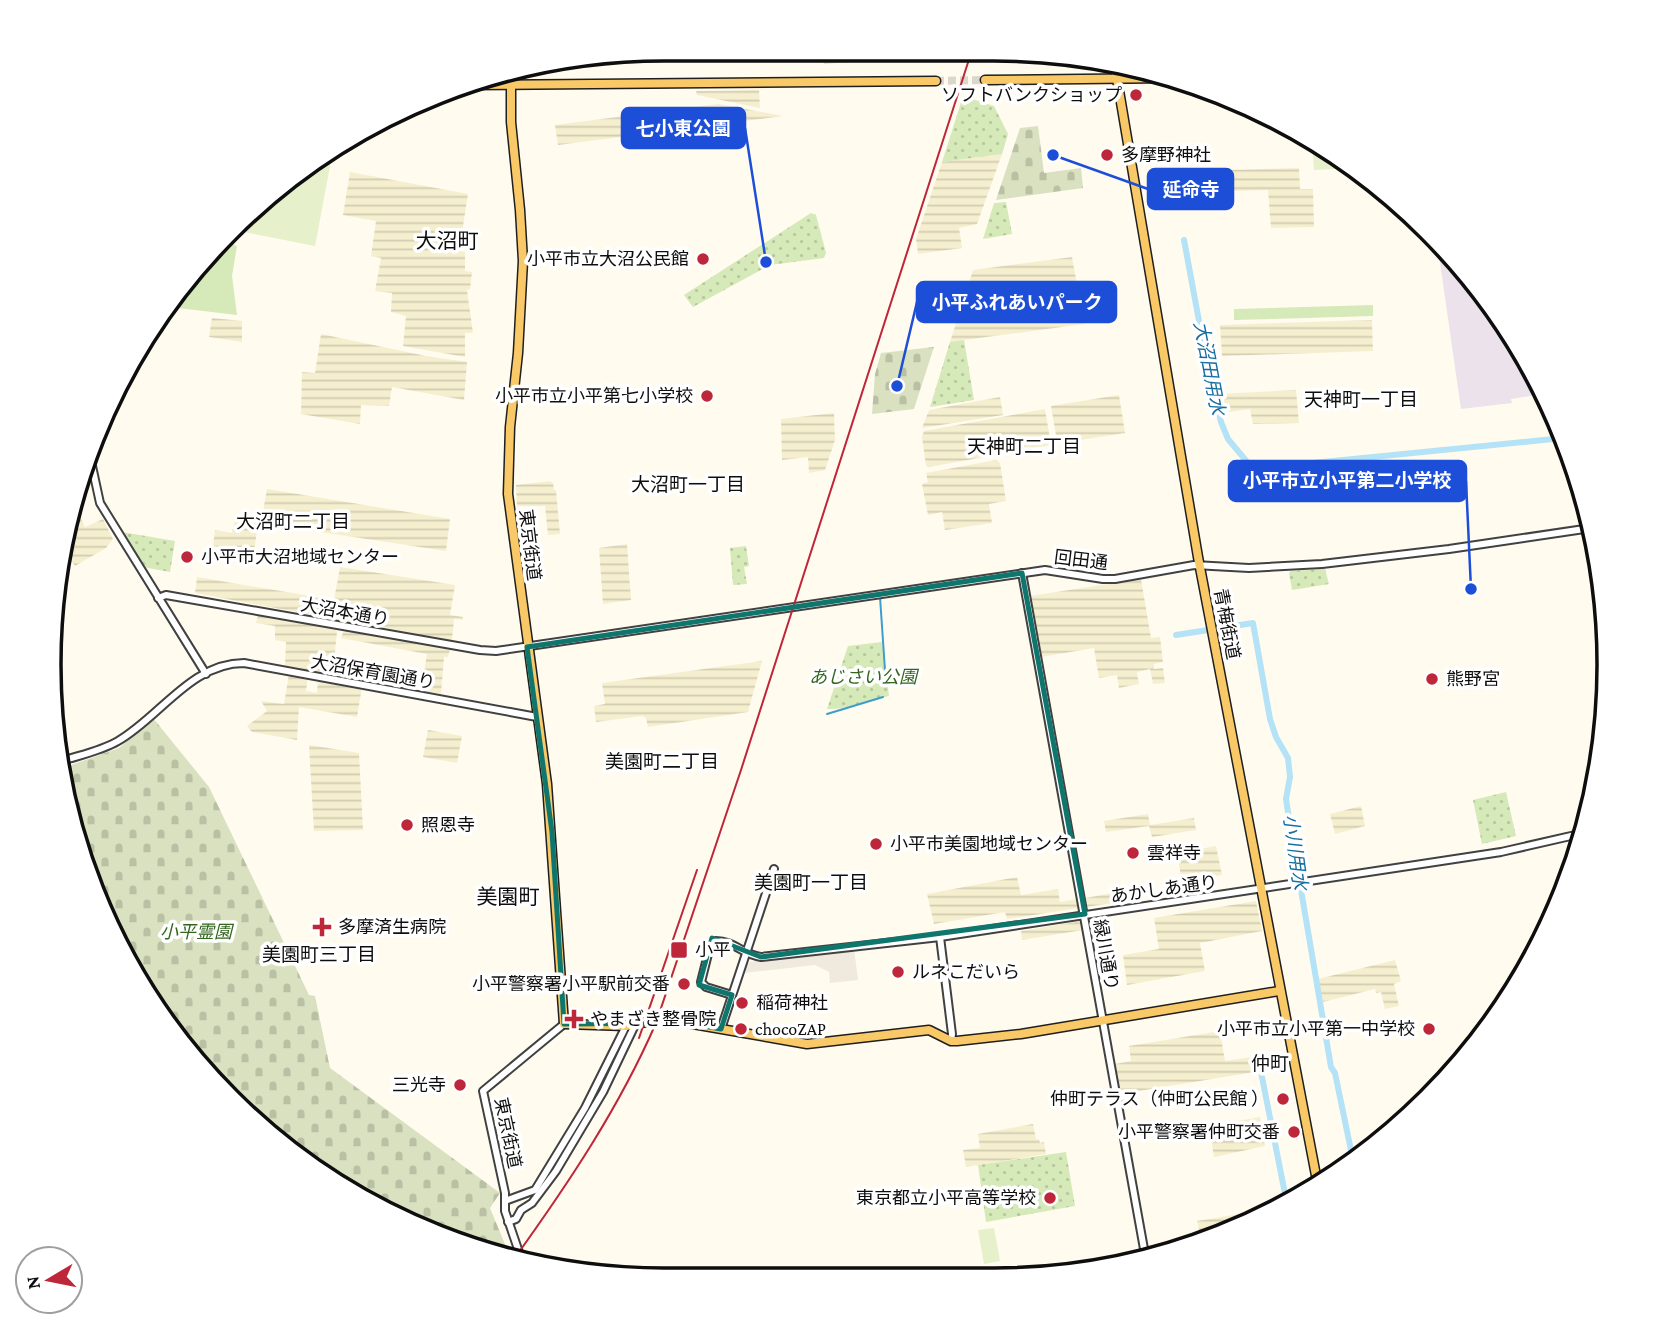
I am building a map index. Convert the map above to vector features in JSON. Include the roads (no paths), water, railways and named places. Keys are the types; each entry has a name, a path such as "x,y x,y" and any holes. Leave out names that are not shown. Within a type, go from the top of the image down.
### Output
{"main road":[{"name":"青梅街道","path":"1116,74 1200,565 1316,1174"},
{"path":"985,80 1133,78"},
{"path":"500,84 936,81"},
{"name":"東京街道","path":"510,84 510,122 523,261 507,484 552,835 564,1024"},
{"path":"564,1024 687,1023 807,1044 929,1030 951,1041 1009,1035 1279,990"}],"street":[{"path":"93,471 100,503 206,674"},
{"name":"回田通","path":"527,647 1022,572 1057,570 1115,579 1200,565 1249,568 1322,564 1436,551 1581,529"},
{"name":"緑川通り","path":"1022,572 1144,1248"},
{"name":"大沼本通り","path":"158,598 166,595 480,650 527,647"},
{"name":"大沼保育園通り","path":"69,759 120,740 182,689 206,674 230,664 244,663 537,717"},
{"name":"あかしあ通り","path":"732,995 706,988 701,982 713,942 720,940 761,957 940,937 1501,852 1572,836"},
{"path":"722,1029 774,869"},
{"path":"940,937 951,1041"},
{"name":"東京街道","path":"518,1249 508,1222 483,1091 564,1024"},
{"path":"505,1201 535,1190 631,1025"},
{"path":"508,1222 516,1219 521,1210 532,1203 562,1162 603,1092 631,1025"}],"waterway":[{"name":"大沼田用水","path":"1184,240 1221,422 1228,439 1253,469 1553,439"},
{"path":"880,597 886,685"},
{"name":"小川用水","path":"1176,635 1253,623 1270,719 1288,758 1290,777 1286,799 1290,825 1331,1067 1335,1073 1351,1150"},
{"path":"827,714 883,697"},
{"path":"1261,1072 1285,1193"}],"tunnel":[{"path":"936,81 985,80"}],"railway":[{"path":"520,1250 609,1115 656,1023 741,770 968,61"},
{"path":"639,1038 697,870"}],"place":[{"name":"ソフトバンクショップ","path":"1136,95"},
{"name":"延命寺","path":"1053,155"},
{"name":"多摩野神社","path":"1107,155"},
{"name":"小平市立大沼公民館","path":"703,259"},
{"name":"七小東公園","path":"766,262"},
{"name":"小平ふれあいパーク","path":"897,386"},
{"name":"小平市立小平第七小学校","path":"707,396"},
{"name":"小平市大沼地域センター","path":"187,557"},
{"name":"小平市立小平第二小学校","path":"1471,589"},
{"name":"熊野宮","path":"1432,679"},
{"name":"照恩寺","path":"407,825"},
{"name":"小平市美園地域センター","path":"876,844"},
{"name":"雲祥寺","path":"1133,853"},
{"name":"多摩済生病院","path":"322,927"},
{"name":"小平","path":"679,950"},
{"name":"ルネこだいら","path":"898,972"},
{"name":"小平警察署小平駅前交番","path":"684,984"},
{"name":"稲荷神社","path":"742,1003"},
{"name":"やまざき整骨院","path":"574,1019"},
{"name":"chocoZAP","path":"741,1029"},
{"name":"小平市立小平第一中学校","path":"1429,1029"},
{"name":"三光寺","path":"460,1085"},
{"name":"仲町テラス（仲町公民館 ）","path":"1283,1099"},
{"name":"小平警察署仲町交番","path":"1294,1132"},
{"name":"東京都立小平高等学校","path":"1050,1198"}],"district":[{"name":"大沼町","path":"447,241"},
{"name":"天神町一丁目","path":"1361,399"},
{"name":"天神町二丁目","path":"1024,446"},
{"name":"大沼町一丁目","path":"688,484"},
{"name":"大沼町二丁目","path":"293,521"},
{"name":"美園町二丁目","path":"662,761"},
{"name":"美園町一丁目","path":"811,882"},
{"name":"美園町","path":"508,897"},
{"name":"美園町三丁目","path":"319,954"},
{"name":"仲町","path":"1270,1063"}],"park label":[{"name":"あじさい公園","path":"863,677"},
{"name":"小平霊園","path":"196,932"}]}
